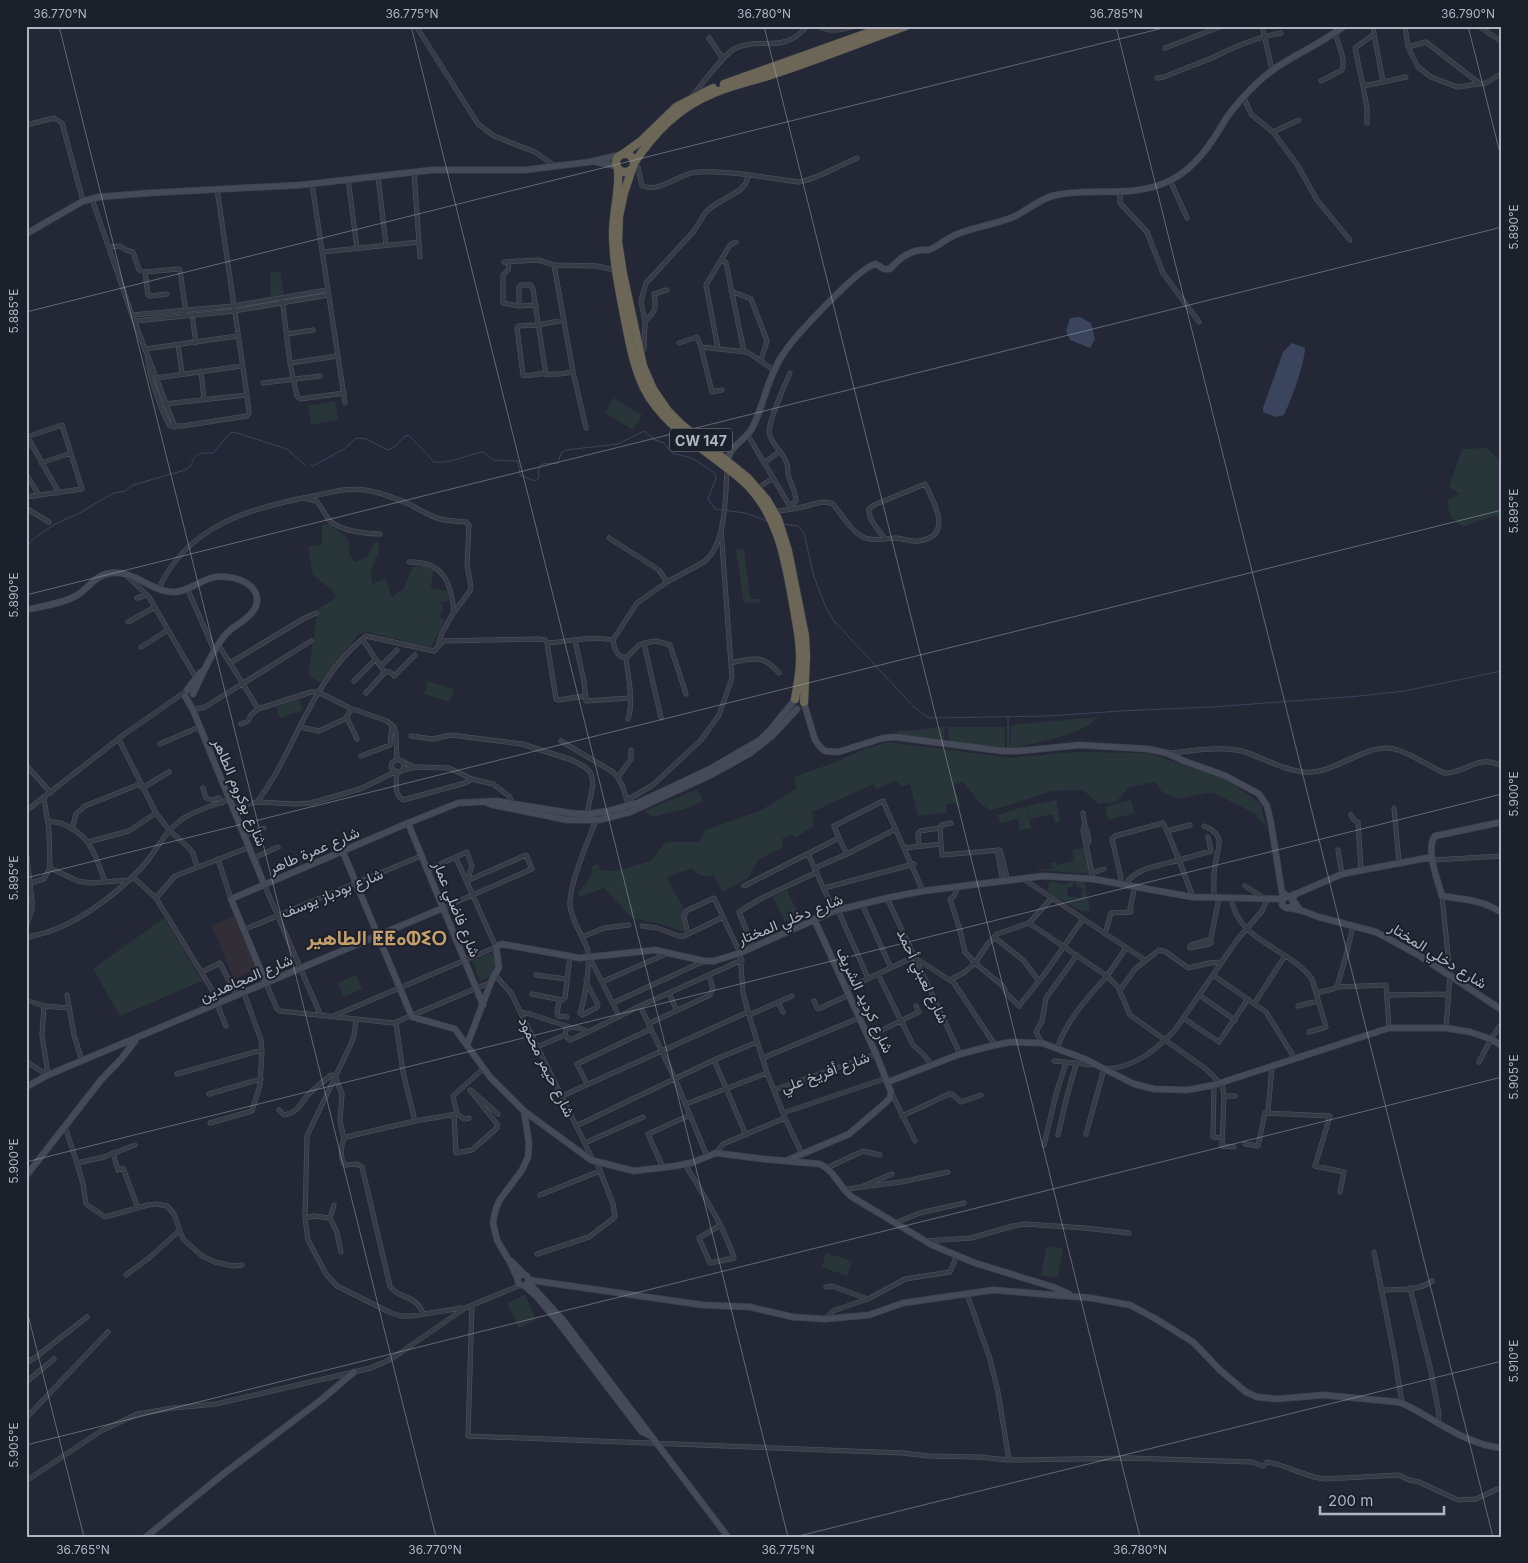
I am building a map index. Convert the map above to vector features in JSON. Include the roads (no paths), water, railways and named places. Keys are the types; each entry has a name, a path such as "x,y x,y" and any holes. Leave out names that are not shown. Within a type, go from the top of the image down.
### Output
{"highway":[{"path":"622,154 632,157 634,165 624,172 617,167 616,160 622,154 641,141 671,111 691,98 712,88 887,26"},
{"name":"CW 147","path":"794,700 800,663 800,647 788,576 778,536 772,520 759,500 727,464 668,411 653,389 640,357 623,274 618,242 621,207 634,165 648,144 664,125 696,102 714,93 780,72 906,26"},
{"name":"CW 147","path":"617,167 618,187 613,223 615,270 633,358 645,391 663,415 758,488 774,512 787,544 805,636 806,656 802,710"}],"main road":[{"path":"727,464 730,451 747,434 754,423 774,370 784,353 795,339 853,280 872,264 876,264 884,269 890,269 904,255 930,249 960,233 1011,218 1051,196 1120,192 1151,188 1180,175 1206,150 1225,121 1257,83 1272,70 1344,26"},
{"path":"26,234 83,201 92,199 149,192 312,184 432,170 525,170 589,162 622,154"},
{"path":"589,162 606,163 617,167"},
{"path":"26,610 74,598 104,574 111,572 125,574 174,593 212,577 239,580 254,588 257,599 255,610 226,634 189,693"},
{"path":"189,693 196,678 209,663"},
{"name":"شارع بوكروم الطاهر","path":"189,693 199,726 264,884"},
{"path":"514,807 570,814 587,814 608,811 661,792 744,750 770,730 794,700 801,698 802,710 818,744 825,751 833,752 883,738 895,737 1002,751 1080,745 1148,749 1166,753 1226,776 1259,794 1264,799 1271,822 1282,892 1281,904 1286,908 1292,906 1292,897"},
{"path":"794,700 793,706 802,710"},
{"path":"514,807 561,819 596,820 616,817 644,807 730,765 760,746 802,710"},
{"name":"شارع عمرة طاهر","path":"231,900 264,884 454,804 485,802 493,805 514,807"},
{"path":"1502,822 1435,836 1432,840 1432,858 1442,896 1478,901 1493,906 1502,913"},
{"name":"شارع فاضلي عمار","path":"408,823 483,1005"},
{"path":"343,852 412,1017 455,1029 498,1086 524,1111 596,1162 634,1171 685,1164 716,1153 820,1164 827,1168 843,1190 852,1197 925,1241 975,1263 1053,1287 1074,1297"},
{"path":"1270,900 1292,897 1342,874 1399,862 1432,858"},
{"name":"شارع دخلي المختار","path":"496,947 505,945 570,956 589,957 655,950 704,961 723,959 753,948 814,919 836,911 887,898 923,891 1022,878 1092,876 1193,897 1232,897 1270,900 1286,908 1300,910 1318,917 1376,932 1420,956 1502,1010"},
{"path":"1282,892 1292,897 1300,910"},
{"path":"231,900 266,983"},
{"name":"شارع المجاهدين","path":"26,1087 48,1075 443,908"},
{"name":"شارع كرديد الشريف","path":"814,919 888,1080 891,1092"},
{"path":"467,1045 499,964 496,947"},
{"path":"888,1080 960,1054 1012,1042 1042,1043 1085,1058 1134,1084 1154,1089 1187,1090 1221,1083 1389,1028 1446,1028 1470,1032 1491,1039 1502,1046"},
{"path":"26,1176 101,1080 122,1058 136,1039"},
{"path":"786,1161 849,1134 890,1098 891,1092"},
{"path":"524,1111 529,1143 528,1157 522,1170 500,1201 494,1218 497,1240 509,1260 516,1265 522,1282 558,1322 641,1430 649,1435"},
{"path":"522,1282 538,1282 637,1294 703,1305 750,1307 793,1317 825,1319 869,1315 903,1303 993,1290 1074,1297 1130,1305 1193,1342 1220,1370 1246,1392 1257,1397 1277,1399 1323,1395 1402,1403 1460,1436 1485,1446 1502,1448"},
{"path":"522,1282 534,1288 563,1320 728,1537"},
{"path":"534,1288 538,1282"},
{"path":"146,1537 354,1372"}],"street":[{"path":"416,26 478,124 494,136 535,152 555,166"},
{"path":"691,98 731,51 744,45 786,42 796,37 807,26"},
{"path":"818,26 823,29 833,30 855,26"},
{"path":"1165,48 1222,26"},
{"path":"1262,26 1272,70"},
{"path":"1373,26 1383,82"},
{"path":"1405,26 1408,46 1418,67 1431,77 1457,87 1486,83 1502,73"},
{"path":"1480,27 1502,42"},
{"path":"1157,78 1164,77 1264,36 1281,33"},
{"path":"1321,81 1342,70 1344,61 1335,33"},
{"path":"1367,123 1367,108 1355,48 1374,34"},
{"path":"709,38 723,59"},
{"path":"1408,46 1426,42 1479,84"},
{"path":"1363,86 1406,77"},
{"path":"1244,98 1251,114 1273,132 1298,166 1317,200 1350,240"},
{"path":"26,125 54,118 62,123 83,201"},
{"path":"1273,132 1299,120"},
{"path":"634,165 638,167 642,186 648,188 659,187 695,172 799,182 809,180 857,158"},
{"path":"414,172 420,258"},
{"path":"378,176 386,245"},
{"path":"640,357 644,349 644,322 641,302 646,283 694,231 705,213 740,190 746,183 748,176"},
{"path":"348,179 357,248"},
{"path":"1170,180 1187,218"},
{"path":"312,184 345,403"},
{"path":"92,199 132,315 158,377 169,424 176,427 244,418 249,413 217,190"},
{"path":"1120,192 1120,203 1149,236 1163,273 1199,322"},
{"path":"322,252 419,242"},
{"path":"718,349 706,285 730,245 736,242"},
{"path":"109,247 120,246 133,252 139,270 145,272 180,270 186,317"},
{"path":"536,306 503,303 503,275 508,270 507,262 538,260 554,266 597,266 615,270"},
{"path":"721,260 726,263 744,352"},
{"path":"554,266 573,372 586,428"},
{"path":"145,272 148,295 167,294"},
{"path":"520,306 519,287 527,284 533,287 546,375"},
{"path":"135,321 186,317 327,290"},
{"path":"644,322 652,315 657,306 654,294 667,290"},
{"path":"731,291 750,299 767,341 761,360"},
{"path":"132,315 283,304 328,295"},
{"path":"282,298 296,396 300,399 344,393"},
{"path":"191,310 196,343"},
{"path":"564,320 538,325 518,326 523,375 573,372"},
{"path":"287,334 313,330"},
{"path":"145,349 238,336"},
{"path":"679,343 697,337 702,347 712,392 722,390"},
{"path":"178,345 182,373"},
{"path":"702,347 744,352 761,360 774,370"},
{"path":"148,356 152,379 164,404"},
{"path":"290,363 338,356"},
{"path":"152,379 182,373 242,366"},
{"path":"201,371 204,399"},
{"path":"790,373 781,393 769,431 786,461 796,497 796,501 790,507"},
{"path":"263,383 320,376"},
{"path":"164,404 247,395"},
{"path":"26,497 59,493 82,489 62,425 27,436 59,493"},
{"path":"747,434 790,507"},
{"path":"764,463 780,451"},
{"path":"42,463 70,453"},
{"path":"626,658 622,658 614,650 613,640 637,604 667,582 707,559 714,549 724,518 727,464"},
{"path":"26,474 39,495"},
{"path":"758,488 773,478"},
{"path":"774,512 790,507 801,508 816,502 829,502 833,504 848,525 865,538 872,540 885,539 897,538 911,541 923,540 934,535 940,518 925,484 874,505 870,509 870,519 885,539"},
{"path":"159,588 171,565 192,543 211,530 246,512 346,489 366,490 393,498 440,519 466,522 470,525 467,565 471,587 468,595 454,612 434,651 366,636 341,661 318,692 275,775 257,802"},
{"path":"302,498 316,501 328,518 339,526 361,533 380,534"},
{"path":"26,508 49,522"},
{"path":"561,741 618,777 628,803 653,785 701,740 719,715 732,678 721,530"},
{"path":"609,538 658,570 667,582"},
{"path":"409,562 425,562 436,568 445,578 452,595 454,612"},
{"path":"125,574 147,595 196,678"},
{"path":"187,588 217,649 230,663 244,683 254,704 259,708"},
{"path":"137,598 147,595"},
{"path":"128,622 155,607"},
{"path":"230,663 303,618 316,613"},
{"path":"141,647 168,630"},
{"path":"547,644 604,638 613,640"},
{"path":"362,640 385,672 390,672 396,676 415,655"},
{"path":"438,645 443,641 545,640 556,699 585,696"},
{"path":"575,640 585,696 588,702 630,698"},
{"path":"193,710 205,707 311,641"},
{"path":"626,658 639,645 644,643 656,641 670,644 686,694"},
{"path":"644,643 660,718"},
{"path":"380,666 396,650"},
{"path":"626,658 630,698 630,714 628,719"},
{"path":"731,663 757,658 767,662 779,672"},
{"path":"354,681 375,660"},
{"path":"366,692 385,672"},
{"path":"241,724 248,722 251,715 259,708 311,692 318,692 352,709 387,721 396,734 397,759"},
{"path":"26,811 118,740 189,693"},
{"path":"300,727 319,731 345,720 352,709"},
{"path":"346,718 357,739"},
{"path":"160,744 199,726"},
{"path":"361,756 390,745 392,726"},
{"path":"411,736 433,739 451,735 522,744 572,760 585,767 592,777 593,785 587,814"},
{"path":"118,740 156,813 193,853 197,867"},
{"path":"1166,753 1231,750 1248,753 1296,770 1310,772 1376,750 1388,748 1399,750 1444,773 1452,773 1468,765 1482,762 1493,762 1502,766"},
{"path":"618,777 631,759 631,750"},
{"path":"397,759 401,760 404,764 416,768"},
{"path":"382,778 391,767 393,761 397,759"},
{"path":"403,770 404,764"},
{"path":"26,765 51,793"},
{"path":"391,767 396,772 397,794 403,800 465,783 472,779"},
{"path":"234,808 257,802 311,803 360,790 396,772 416,768 449,768 472,779 493,784 508,796 514,807"},
{"path":"72,829 76,814 85,806 141,786 169,772"},
{"path":"203,788 206,798 212,800 218,798 222,803"},
{"path":"30,883 44,878 50,868 48,822 44,798"},
{"path":"26,938 53,931 71,922 122,886 144,866 170,830 182,819 230,799"},
{"path":"847,854 834,826 883,801 923,891"},
{"path":"1394,808 1399,862"},
{"path":"88,842 129,831 156,813"},
{"path":"1083,813 1092,876 1104,869"},
{"path":"1351,815 1358,822 1361,870"},
{"path":"596,820 570,898 571,911 589,957 619,1016"},
{"path":"48,822 59,822 72,829 88,842 106,882"},
{"path":"919,846 918,834 920,831 940,828 942,825 951,823"},
{"path":"1122,882 1112,839 1114,836 1163,823 1193,897"},
{"path":"1167,831 1190,825"},
{"path":"1204,826 1212,829 1218,835 1220,844 1215,866 1217,898 1210,939 1211,943 1190,948 1192,945 1210,939"},
{"path":"245,836 264,828"},
{"path":"940,828 942,855 960,855 997,850 1005,881"},
{"path":"1084,828 1087,830 1089,842"},
{"path":"753,948 739,912 760,899 896,829"},
{"path":"1122,882 1179,860 1211,851 1208,837"},
{"path":"744,886 840,838"},
{"path":"904,848 941,844"},
{"path":"156,898 175,876 250,847"},
{"path":"254,858 278,847"},
{"path":"26,849 32,909 26,927"},
{"path":"1338,850 1342,874"},
{"path":"427,870 467,852 472,866 467,881"},
{"path":"808,854 868,978"},
{"name":"شارع بودباز يوسف","path":"243,930 421,856"},
{"name":"شارع المجاهدين","path":"443,908 532,869 526,856 467,881"},
{"path":"1432,858 1502,856"},
{"path":"456,858 496,947"},
{"path":"218,859 231,900"},
{"path":"824,888 913,865"},
{"path":"50,868 78,881 90,883 131,878 156,898 202,972 219,1004 226,1026"},
{"path":"1031,885 1032,877"},
{"path":"1022,878 1145,960"},
{"path":"1122,882 1130,878"},
{"path":"114,881 122,886"},
{"path":"264,884 321,1016"},
{"path":"1105,934 1111,913 1131,912 1130,908 1135,886"},
{"path":"1086,1134 1104,1069 1120,1068 1129,1065 1165,1041 1246,929 1255,921 1270,900 1245,886"},
{"path":"958,887 954,896 950,899 964,950 975,963 1004,986 1007,994 1018,1006 1083,920"},
{"path":"1442,896 1450,975 1446,1028"},
{"path":"1232,897 1235,915 1246,929 1309,974 1312,979 1326,1027 1308,1032"},
{"path":"688,934 684,918 686,912 714,898 740,953 743,993 767,1073 802,1154"},
{"name":"شارع لعبني أحمد","path":"887,898 960,1054"},
{"path":"950,980 965,972 975,963 997,934 1029,924 1051,899"},
{"path":"862,904 892,968"},
{"path":"642,926 657,928 678,936 684,936 723,917"},
{"path":"1029,924 1107,976 1120,990 1130,1015 1206,1069 1221,1083 1224,1096 1222,1146 1234,1148"},
{"path":"582,937 604,928 629,926"},
{"path":"1337,986 1353,926"},
{"path":"994,937 1014,951 1039,980"},
{"name":"شارع دخلي المختار","path":"321,1016 331,1017 339,1015 496,947"},
{"path":"1057,1049 1062,1034 1078,1010 1107,976 1126,948"},
{"path":"1120,990 1135,969 1161,950 1188,968 1209,962 1222,962"},
{"path":"602,982 668,953"},
{"path":"1042,1043 1036,1032 1042,1021 1046,998 1077,955"},
{"path":"566,1017 557,1014 559,1002 565,998 570,956"},
{"path":"1254,1004 1285,956"},
{"path":"586,982 598,1005 582,1015 580,1013 585,1000 586,973 589,957"},
{"path":"814,1002 818,1009 868,978 914,957 950,980 995,1045"},
{"path":"571,1027 566,1029 566,1035 570,1040 742,960"},
{"path":"613,1003 704,961"},
{"path":"202,972 220,963 237,996"},
{"path":"586,973 595,969"},
{"path":"536,974 567,979"},
{"path":"878,974 913,1045 931,1064"},
{"name":"شارع حيمر محمود","path":"495,975 511,993 576,1126 596,1162 613,1204 615,1217 589,1236 537,1254"},
{"path":"587,1084 577,1064 710,995 714,989 709,975"},
{"path":"1213,975 1266,1012 1296,1059"},
{"path":"339,1015 356,1020 388,1024 396,1023 491,982"},
{"path":"266,983 277,1009 280,1011 321,1016"},
{"path":"1316,993 1333,989 1337,986 1386,985 1389,1028"},
{"path":"210,1123 252,1111 258,1092 261,1079 261,1040 244,993"},
{"path":"669,993 677,1011"},
{"path":"532,994 562,1000"},
{"path":"1387,995 1448,994"},
{"path":"67,995 68,1008 82,1061"},
{"path":"1199,995 1235,1020"},
{"path":"562,1096 792,996"},
{"path":"1183,1018 1219,1042 1248,999"},
{"path":"26,1000 44,1006 68,1008"},
{"path":"1298,1006 1318,1000"},
{"path":"778,1002 783,1012"},
{"path":"44,1006 42,1035 48,1075"},
{"path":"640,1006 675,1079 707,1156"},
{"path":"868,1037 919,1012 916,1006"},
{"path":"520,1012 588,1032"},
{"path":"763,1058 859,1018"},
{"path":"356,1020 352,1041 308,1136 305,1218 308,1240 326,1274 338,1286 400,1316 465,1308"},
{"path":"396,1023 403,1072 415,1121"},
{"path":"1479,1062 1491,1039 1502,1024"},
{"path":"537,1047 566,1035"},
{"path":"576,1126 714,1060 757,1042"},
{"path":"178,1074 262,1050"},
{"name":"شارع أفريخ علي","path":"774,1090 876,1054"},
{"path":"714,1060 746,1135"},
{"path":"26,1061 48,1075"},
{"path":"1054,1061 1097,1065"},
{"path":"1044,1145 1056,1094 1066,1063"},
{"path":"1058,1135 1076,1064"},
{"path":"1245,1144 1258,1146 1265,1113 1268,1110 1272,1066"},
{"path":"465,1084 497,1124 497,1128 472,1150 456,1153 454,1096 465,1084 484,1068"},
{"path":"686,1104 767,1073"},
{"path":"280,1110 284,1115 287,1115 302,1105 309,1094 331,1076 335,1076"},
{"path":"335,1076 342,1094 340,1121 344,1139 342,1144 344,1164 360,1164 362,1167 390,1286 394,1292 416,1302 423,1314"},
{"path":"209,1094 261,1079"},
{"path":"716,1153 723,1144 746,1135 784,1115 888,1080"},
{"path":"1214,1085 1213,1136 1223,1138"},
{"path":"470,1090 484,1100 498,1114"},
{"path":"891,1092 915,1141"},
{"path":"902,1116 949,1094 952,1094 961,1102 980,1095"},
{"path":"1224,1096 1235,1096"},
{"path":"1265,1113 1330,1116 1315,1166 1344,1172 1340,1192"},
{"path":"344,1139 415,1121 455,1115 464,1119 469,1118"},
{"path":"663,1168 648,1134 690,1115"},
{"path":"585,1143 643,1117"},
{"path":"65,1127 77,1163 86,1204 101,1216 105,1217 156,1204 167,1206 174,1214 183,1239 202,1256 215,1262 242,1266"},
{"path":"77,1163 135,1145"},
{"path":"827,1168 863,1151 880,1155"},
{"path":"113,1153 118,1170 123,1168 138,1208"},
{"path":"685,1164 719,1226 734,1258 710,1263 699,1238 719,1226"},
{"path":"540,1195 600,1171"},
{"path":"843,1190 901,1182 948,1172"},
{"path":"861,1187 892,1174"},
{"path":"895,1223 920,1213 964,1203"},
{"path":"334,1205 330,1218 337,1233 341,1252"},
{"path":"305,1218 314,1216 330,1218"},
{"path":"925,1241 971,1238 1025,1224 1129,1233"},
{"path":"126,1275 180,1231"},
{"path":"1374,1252 1402,1403"},
{"path":"825,1319 833,1311 868,1299 905,1279 950,1272 957,1256"},
{"path":"1381,1290 1410,1288 1432,1281"},
{"path":"26,1482 100,1431 137,1414 216,1404 354,1372 387,1361 465,1308 522,1282"},
{"path":"826,1287 832,1286 868,1299"},
{"path":"1410,1288 1430,1367 1439,1414 1438,1423"},
{"path":"967,1294 990,1359 998,1392 1009,1460"},
{"path":"472,1305 468,1436 980,1457 1009,1460 1182,1458 1252,1462 1263,1466 1267,1462 1275,1463 1313,1478 1399,1475 1420,1482 1458,1500 1476,1499 1502,1487"},
{"path":"26,1363 87,1317"},
{"path":"26,1418 108,1332"},
{"path":"26,1382 54,1359"}],"water":[{"path":"1080,317 1091,323 1095,339 1090,348 1070,340 1066,331 1070,318"},
{"path":"1292,343 1305,348 1303,363 1284,415 1276,417 1263,412 1263,408 1283,352"}],"waterway":[{"path":"310,465 313,466 344,449 356,438 367,439 387,450 393,448 404,437 409,435 434,462 452,461 483,452 494,460 518,461 520,475 535,481 539,478 538,470 542,464 558,463 561,453 566,450 618,444 644,431 655,440 664,443 672,453 692,458 715,473 716,478 708,499 715,509 745,513 767,521"},
{"path":"26,548 33,539 55,524 78,514 114,493 125,491 133,485 185,470 191,466 194,458 199,454 213,453 230,433 234,432 287,449 305,465"},
{"path":"783,524 798,526 804,533 814,577 827,610 835,622 914,707 927,717 1049,716 1360,696 1404,691 1502,671"},
{"path":"1008,717 1008,748"}],"district":[{"name":"الطاهير ⵟⵟⴰⵀⵉⵔ","path":"377,938"}]}
